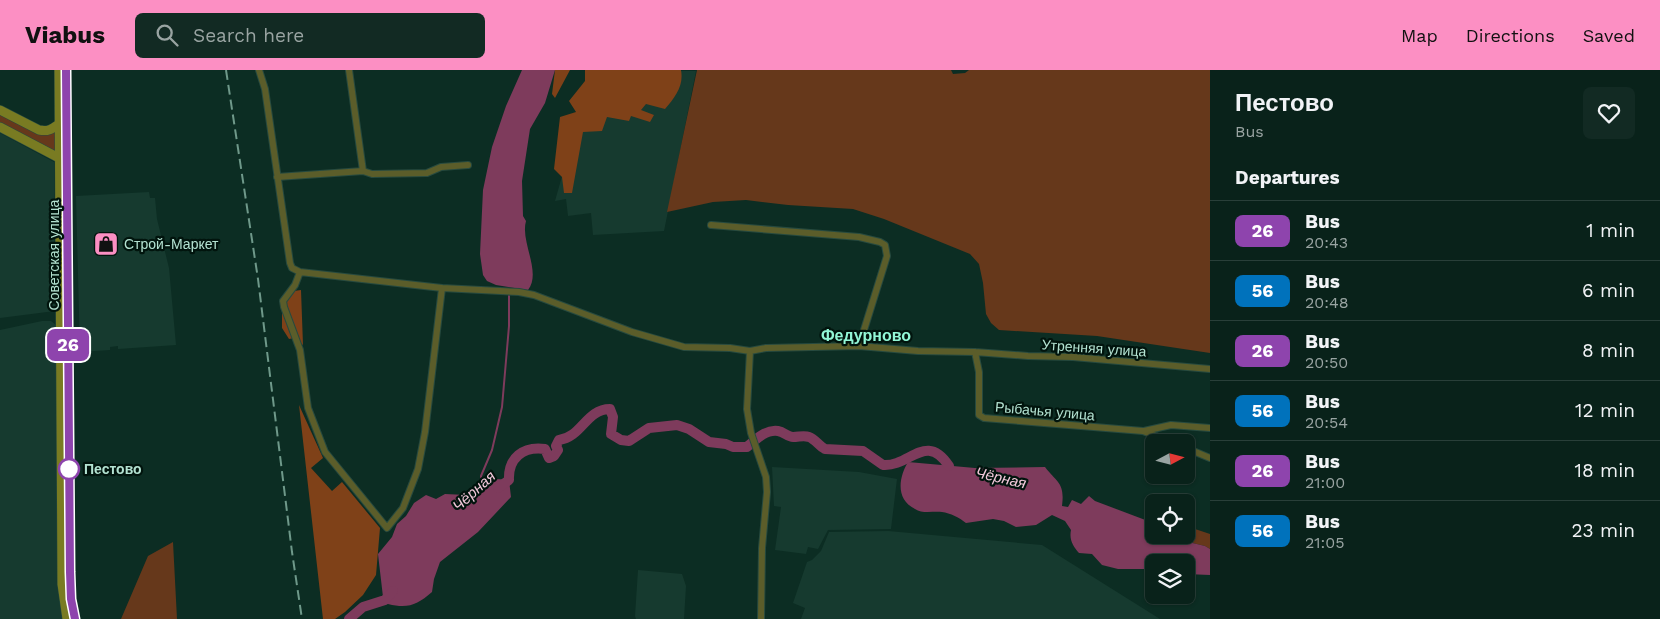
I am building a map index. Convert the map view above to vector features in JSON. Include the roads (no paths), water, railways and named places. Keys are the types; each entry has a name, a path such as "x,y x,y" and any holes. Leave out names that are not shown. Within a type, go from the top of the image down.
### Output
{"main road":[{"name":"Советская улица","path":"58,70 62,584 67,619"},
{"name":"Советская улица","path":"66,70 70,572 71,599 75,619"},
{"path":"0,110 39,130 51,130 59,124"},
{"path":"0,127 59,158"}],"street":[{"path":"259,70 265,89 290,263 292,268 300,272 295,285 283,301 300,350 308,408 325,452 387,528 403,508 418,469 425,432 442,288"},
{"path":"349,70 363,171"},
{"path":"277,177 363,171 372,174 427,173 441,167 468,165"},
{"path":"711,225 859,237 885,245 887,256 859,346"},
{"name":"Утренняя улица","path":"300,272 442,288 534,294 632,332 676,346 730,348 750,351 766,348 859,346 918,351 1073,357 1210,369"},
{"path":"750,351 746,396 747,409 751,433 764,468 768,492 762,548 761,619"},
{"name":"Рыбачья улица","path":"975,352 979,372 979,415 984,418 1143,431"},
{"path":"1143,431 1171,425 1210,428"},
{"path":"1143,431 1151,434"},
{"path":"1195,452 1210,458"}],"water":[{"path":"522,70 555,70 545,103 530,129 522,181 523,216 526,221 526,238 533,275 532,283 528,290 496,285 487,281 483,275 480,254 483,190 492,147 506,106"},
{"path":"908,462 975,468 1045,467 1061,487 1062,506 1068,507 1072,500 1081,504 1089,496 1095,501 1145,520 1145,544 1195,544 1205,546 1210,549 1210,575 1195,574 1195,554 1145,554 1145,569 1118,569 1102,565 1092,554 1079,553 1072,543 1071,530 1065,521 1052,515 1036,525 1016,527 1004,521 993,519 966,523 955,516 945,513 918,511 904,500 902,494 901,481"},
{"path":"497,479 509,480 511,497 478,532 440,562 432,592 412,605 388,604 383,597 378,554 392,537 397,524 406,516 414,503 426,495 436,499 445,494 466,495"}],"waterway":[{"path":"481,489 481,476 492,450 502,407 509,326 509,296"},
{"name":"Чёрная","path":"498,488 509,480 511,465 518,455 530,449 545,449 549,458 554,456 558,450 556,446 559,440 573,434 595,413 610,409 613,417 611,434 621,440 629,441 649,428 677,425 689,429 709,442 726,444 733,447 747,447 765,433 778,431 791,437 809,437 825,449 863,451 883,465 893,464 917,453 933,451 941,456 949,466"},
{"name":"Чёрная","path":"349,619 363,607 385,600 393,591"}],"railway":[{"path":"226,70 258,279 302,619"}],"place":[{"name":"Строй-Маркет","path":"106,244"},
{"name":"Пестово","path":"69,469"}],"district":[{"name":"Федурново","path":"866,335"}]}
